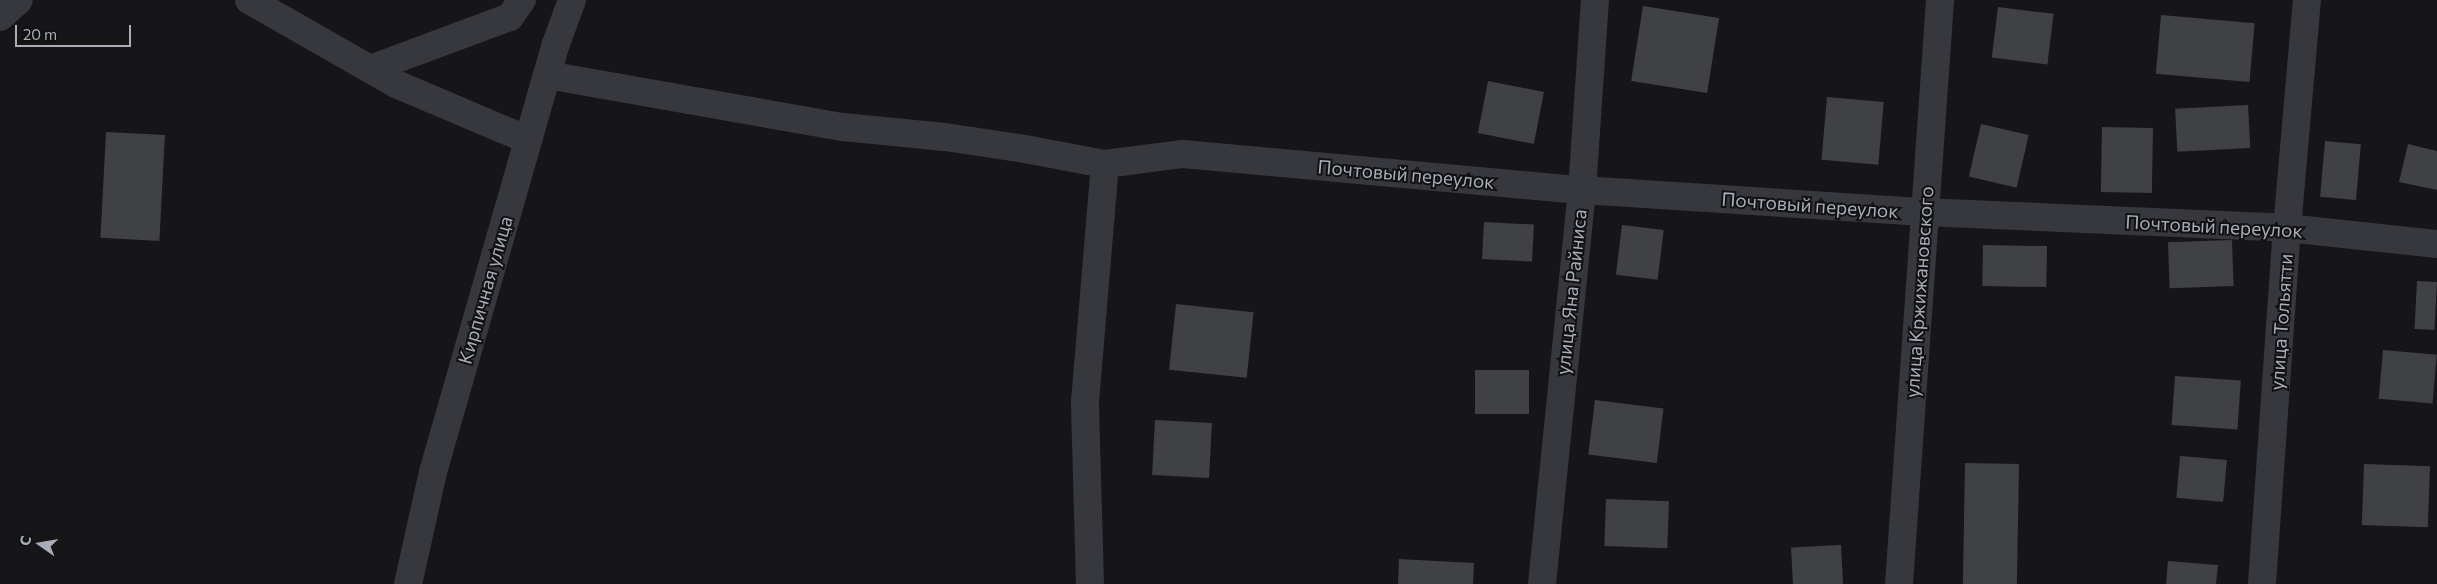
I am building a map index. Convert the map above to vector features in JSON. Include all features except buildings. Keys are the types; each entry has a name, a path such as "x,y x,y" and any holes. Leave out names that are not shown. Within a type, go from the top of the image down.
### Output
{"street":[{"path":"0,17 19,0"},
{"path":"249,0 396,84 528,140"},
{"path":"370,69 510,17 522,0"},
{"name":"Кирпичная улица","path":"408,584 433,472 547,75 572,0"},
{"name":"улица Яна Райниса","path":"1542,584 1582,190 1595,0"},
{"name":"улица Кржижановского","path":"1898,584 1940,0"},
{"name":"улица Тольятти","path":"2262,584 2287,228 2307,0"},
{"name":"Почтовый переулок","path":"547,75 843,127 954,138 1105,164 1183,154 1582,190 1924,212 2287,228 2437,244"},
{"path":"1090,584 1085,402 1105,164"}]}
